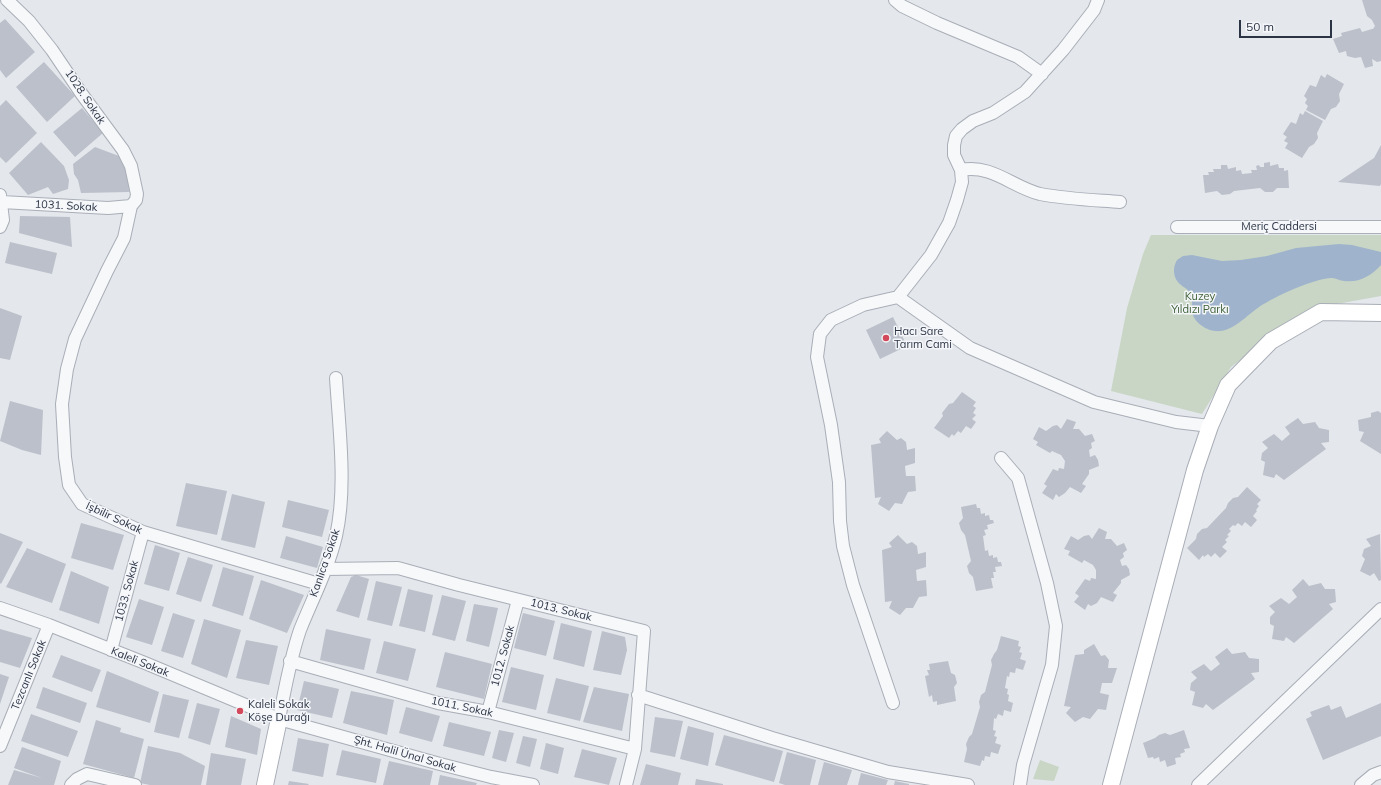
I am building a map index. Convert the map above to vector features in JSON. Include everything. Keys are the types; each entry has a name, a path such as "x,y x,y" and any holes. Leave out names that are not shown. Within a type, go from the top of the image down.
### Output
{"street":[{"name":"1028. Sokak","path":"7,0 28,21 52,50 81,93 124,150 131,166 137,194 136,200 131,206 124,238 90,308"},
{"path":"895,0 902,6 937,23 1018,57 1042,74"},
{"path":"893,703 853,585 843,546 840,521 839,482 832,432 817,357 820,334 831,320 863,305 898,297 931,255 949,223 962,182 961,170 954,155 956,136 962,129 973,121 993,113 1025,92 1042,74 1094,10 1098,0"},
{"path":"961,170 984,170 1039,193 1061,197 1120,202"},
{"name":"1031. Sokak","path":"1,198 108,208 131,206"},
{"path":"1,198 1,223"},
{"name":"Meriç Caddersi","path":"1177,228 1381,227"},
{"path":"898,297 970,348 1094,402 1176,422 1210,426"},
{"name":"İşbilir Sokak","path":"90,308 75,339 67,369 62,404 65,457 69,485 82,504 143,532 319,584"},
{"path":"1111,785 1195,470 1210,426 1228,385 1271,341 1321,312 1381,313"},
{"name":"Kanlıca Sokak","path":"279,719 290,661 336,536 341,502 341,468 336,378"},
{"path":"1001,458 1018,478 1047,583 1056,626 1052,665 1020,785"},
{"name":"1033. Sokak","path":"111,650 143,532"},
{"name":"1013. Sokak","path":"325,569 398,568 518,600 644,631 635,749 626,785"},
{"name":"1012. Sokak","path":"488,712 518,600"},
{"name":"Kaleli Sokak","path":"0,608 111,650 279,719"},
{"path":"1198,785 1381,609"},
{"name":"Tezcanlı Sokak","path":"0,746 49,626"},
{"name":"1011. Sokak","path":"290,661 438,703 488,712 635,749"},
{"path":"638,695 772,738 888,772 968,785"},
{"path":"265,785 279,719"},
{"name":"Şht. Halil Ünal Sokak","path":"279,719 490,781 533,785"},
{"path":"1361,785 1373,775 1381,772"},
{"path":"71,785 77,779 87,774 135,785"}],"green space":[{"name":"Kuzey Yıldızı Parkı","path":"1151,235 1381,235 1381,296 1309,309 1231,367 1202,414 1111,391 1127,308 1143,254"},
{"path":"1040,760 1059,767 1054,781 1033,779"}],"water":[{"path":"1339,244 1352,245 1381,252 1381,265 1360,280 1342,281 1334,278 1324,279 1294,289 1259,307 1233,327 1221,331 1207,329 1194,318 1190,293 1178,283 1174,273 1175,263 1183,256 1192,255 1222,261 1241,260 1267,256 1296,248"}],"building":[{"path":"1362,0 1381,0 1381,61 1377,62 1372,59 1373,66 1365,68 1361,57 1355,58 1347,56 1346,51 1339,53 1333,39 1342,36 1341,33 1360,28 1362,32 1373,29 1375,26 1372,20 1367,16"},
{"path":"5,19 35,52 6,78 0,70 0,23"},
{"path":"44,62 75,96 47,122 16,87"},
{"path":"1327,74 1344,84 1339,94 1340,101 1336,107 1331,109 1325,120 1306,110 1308,106 1305,103 1307,99 1304,96 1310,85 1316,87 1321,75 1325,78"},
{"path":"6,100 37,133 6,163 0,157 0,106"},
{"path":"82,108 103,133 75,157 53,132"},
{"path":"1305,111 1323,121 1317,133 1318,138 1314,144 1309,147 1302,158 1285,148 1288,143 1284,141 1287,137 1283,134 1291,122 1296,124 1300,113 1303,115"},
{"path":"41,142 64,166 69,180 68,189 53,194 48,187 28,195 9,173"},
{"path":"1381,145 1380,186 1338,182 1374,158"},
{"path":"95,147 119,156 128,164 129,192 81,193 78,180 74,174 73,164"},
{"path":"1270,162 1270,166 1278,164 1279,168 1284,168 1284,171 1288,170 1289,188 1277,188 1273,192 1265,192 1260,188 1234,191 1230,194 1222,195 1217,191 1205,193 1203,175 1209,175 1208,172 1214,172 1213,169 1221,169 1221,165 1227,165 1228,169 1236,167 1236,171 1241,170 1242,174 1252,173 1251,170 1257,170 1256,166 1259,165 1260,167 1264,167 1264,163"},
{"path":"20,216 70,217 72,247 19,233"},
{"path":"10,242 57,253 52,274 5,263"},
{"path":"0,308 22,316 10,360 0,358"},
{"name":"Hacı Sare Tarım Cami","path":"893,317 907,346 880,359 866,330"},
{"path":"962,392 976,402 973,406 976,408 973,413 976,415 972,419 976,422 971,429 966,426 961,433 958,431 954,436 952,434 949,438 934,428 943,416 942,413 949,404 953,403"},
{"path":"10,401 43,410 41,455 22,450 0,441"},
{"path":"1378,411 1381,413 1381,454 1360,441 1364,432 1359,431 1358,420 1371,417 1371,413"},
{"path":"1298,418 1303,424 1315,422 1319,428 1329,430 1329,442 1321,443 1326,449 1284,480 1276,474 1274,478 1263,475 1265,462 1261,460 1262,453 1268,448 1262,442 1274,434 1282,441 1290,434 1285,427"},
{"path":"1067,419 1076,422 1073,429 1079,429 1085,436 1092,434 1095,441 1091,443 1092,448 1089,450 1090,457 1095,455 1099,466 1089,470 1089,474 1082,484 1086,486 1081,493 1070,487 1059,497 1056,494 1053,500 1042,493 1047,486 1044,484 1053,469 1058,471 1059,468 1064,469 1065,461 1061,455 1052,451 1050,453 1036,445 1038,442 1033,439 1039,427 1046,431 1057,425 1061,429"},
{"path":"887,431 897,440 901,438 906,442 907,450 915,448 915,463 905,466 906,476 915,476 916,491 908,492 902,504 895,503 889,511 878,504 881,497 875,498 871,445 881,443 879,439"},
{"path":"186,483 227,491 217,535 176,526"},
{"path":"1247,487 1261,500 1257,504 1259,506 1253,516 1257,520 1251,527 1245,522 1242,526 1238,523 1229,529 1231,531 1225,540 1227,542 1222,547 1227,551 1220,558 1215,553 1211,557 1208,554 1204,557 1203,555 1199,560 1187,548 1196,539 1197,534 1202,529 1207,528 1226,508 1228,503 1233,498 1238,497"},
{"path":"232,494 265,502 255,548 221,540"},
{"path":"288,500 329,510 322,537 282,527"},
{"path":"976,504 977,508 980,508 981,514 985,513 985,516 989,515 990,520 993,520 994,523 987,525 988,529 984,530 986,535 983,536 985,551 988,550 989,556 993,555 993,558 997,557 998,562 1001,562 1002,566 995,567 996,572 993,572 994,578 991,578 993,588 976,591 973,577 969,573 967,566 971,561 965,535 961,530 959,523 963,518 961,507"},
{"path":"81,523 124,535 113,570 71,558"},
{"path":"1099,528 1107,532 1105,539 1111,539 1117,546 1124,543 1127,550 1123,553 1124,557 1120,560 1122,566 1126,565 1129,569 1130,575 1121,580 1121,583 1113,593 1117,595 1113,602 1101,597 1097,603 1091,606 1088,604 1085,610 1074,602 1079,596 1075,593 1085,579 1090,581 1091,578 1096,579 1096,570 1093,565 1084,560 1082,563 1068,555 1070,551 1064,549 1071,536 1078,540 1089,535 1092,539"},
{"path":"0,533 23,542 1,584 0,583"},
{"path":"1380,534 1381,580 1379,581 1374,573 1370,576 1360,571 1365,559 1362,556 1364,549 1371,546 1366,539"},
{"path":"898,535 907,544 912,542 917,546 918,554 926,552 926,567 916,570 917,581 926,580 927,596 919,597 913,608 906,608 900,615 889,608 892,601 885,602 882,550 892,547 889,543"},
{"path":"286,536 323,547 317,568 280,558"},
{"path":"155,545 180,553 169,591 144,584"},
{"path":"27,548 66,564 52,603 6,587"},
{"path":"188,557 213,565 201,602 176,594"},
{"path":"223,567 254,576 243,616 212,606"},
{"path":"71,571 109,587 99,624 59,610"},
{"path":"356,575 369,579 359,618 336,611 351,577"},
{"path":"1303,579 1309,586 1321,583 1325,589 1335,589 1336,602 1329,604 1333,609 1294,643 1286,637 1284,641 1272,639 1274,626 1270,624 1270,617 1275,612 1269,606 1281,598 1289,604 1297,597 1292,590"},
{"path":"261,580 304,595 287,633 249,619"},
{"path":"376,581 402,587 392,626 367,620"},
{"path":"408,589 433,595 425,632 399,626"},
{"path":"442,595 466,601 455,641 432,635"},
{"path":"139,599 164,607 152,645 126,637"},
{"path":"474,604 498,608 489,647 466,641"},
{"path":"173,613 195,620 183,658 161,651"},
{"path":"523,613 555,621 546,656 514,648"},
{"path":"204,619 241,630 227,678 191,664"},
{"path":"561,623 592,631 584,667 553,659"},
{"path":"0,629 32,638 20,668 0,662"},
{"path":"326,629 371,639 364,670 320,660"},
{"path":"602,631 625,637 627,650 621,675 593,670"},
{"path":"1001,636 1019,641 1018,646 1021,647 1019,652 1022,653 1020,659 1026,661 1023,670 1016,668 1015,673 1010,672 1009,677 1007,676 1005,688 1008,689 1008,701 1013,703 1011,712 1004,710 1003,716 998,714 996,719 994,718 993,730 996,731 994,736 997,737 995,743 1001,745 998,754 991,752 990,757 985,756 984,761 982,760 980,766 964,762 967,749 966,744 972,734 980,707 979,702 981,695 985,692 992,665 991,660 997,650"},
{"path":"246,640 278,646 269,685 236,678"},
{"path":"384,641 416,649 408,681 376,673"},
{"path":"1094,644 1101,656 1105,655 1109,660 1108,668 1117,668 1112,683 1102,683 1100,693 1109,695 1106,710 1098,709 1090,719 1083,717 1075,722 1066,713 1071,707 1064,706 1075,655 1084,654 1084,650"},
{"path":"1227,648 1232,654 1245,652 1249,658 1259,659 1259,672 1251,673 1255,679 1213,710 1206,704 1203,708 1192,705 1195,692 1190,690 1191,683 1197,678 1191,672 1204,664 1211,671 1220,664 1215,657"},
{"path":"445,652 492,664 484,699 436,687"},
{"path":"61,655 101,670 92,692 52,677"},
{"path":"948,661 951,673 955,675 957,683 954,687 956,701 937,705 937,701 933,702 932,695 929,697 925,676 929,675 927,670 930,670 929,664"},
{"path":"511,667 544,675 536,710 502,702"},
{"path":"107,671 159,692 150,723 96,707"},
{"path":"0,674 9,677 0,704"},
{"path":"556,678 589,686 580,721 547,713"},
{"path":"304,681 339,689 332,718 297,710"},
{"path":"43,687 87,703 80,723 36,708"},
{"path":"594,687 629,694 622,731 583,722"},
{"path":"351,691 394,700 387,735 343,723"},
{"path":"163,694 189,700 179,738 154,732"},
{"path":"197,703 220,709 210,745 188,738"},
{"path":"1381,703 1381,736 1323,760 1306,719 1312,716 1310,712 1329,705 1331,710 1341,706 1346,718"},
{"path":"406,707 440,716 432,742 399,733"},
{"path":"31,714 78,731 68,757 21,741"},
{"path":"231,716 261,729 257,755 225,747"},
{"path":"655,717 683,721 675,757 650,752"},
{"path":"96,720 121,728 120,732 144,739 134,778 83,764"},
{"path":"449,722 491,732 484,756 443,746"},
{"path":"688,726 714,733 708,766 680,759"},
{"path":"499,730 514,733 506,762 492,758"},
{"path":"1184,730 1190,748 1184,749 1185,752 1180,754 1181,757 1175,758 1176,764 1167,767 1165,760 1160,762 1159,757 1154,759 1153,757 1148,758 1143,743 1165,733 1170,735"},
{"path":"724,735 783,751 774,782 715,765"},
{"path":"523,736 537,739 530,767 516,763"},
{"path":"298,738 329,744 323,777 292,771"},
{"path":"546,743 564,748 558,774 540,769"},
{"path":"148,746 180,753 205,766 201,785 150,785 140,783"},
{"path":"22,747 61,761 54,785 8,785 14,770 42,778 14,768"},
{"path":"582,749 617,758 609,785 574,777"},
{"path":"342,750 381,759 376,783 336,775"},
{"path":"787,752 816,760 810,785 785,785 779,783"},
{"path":"211,753 246,759 241,785 206,785"},
{"path":"389,761 433,771 430,785 383,785"},
{"path":"824,762 852,770 847,785 818,785"},
{"path":"646,764 681,773 678,785 640,785"},
{"path":"861,773 888,780 886,785 858,785"},
{"path":"440,775 477,783 476,785 438,785"},
{"path":"696,779 723,784 723,785 695,785"},
{"path":"289,781 309,784 288,785"},
{"path":"895,781 909,784 909,785 894,785"}],"place":[{"name":"Hacı Sare Tarım Cami","path":"886,338"},
{"name":"Kaleli Sokak Köşe Durağı","path":"240,711"}]}
